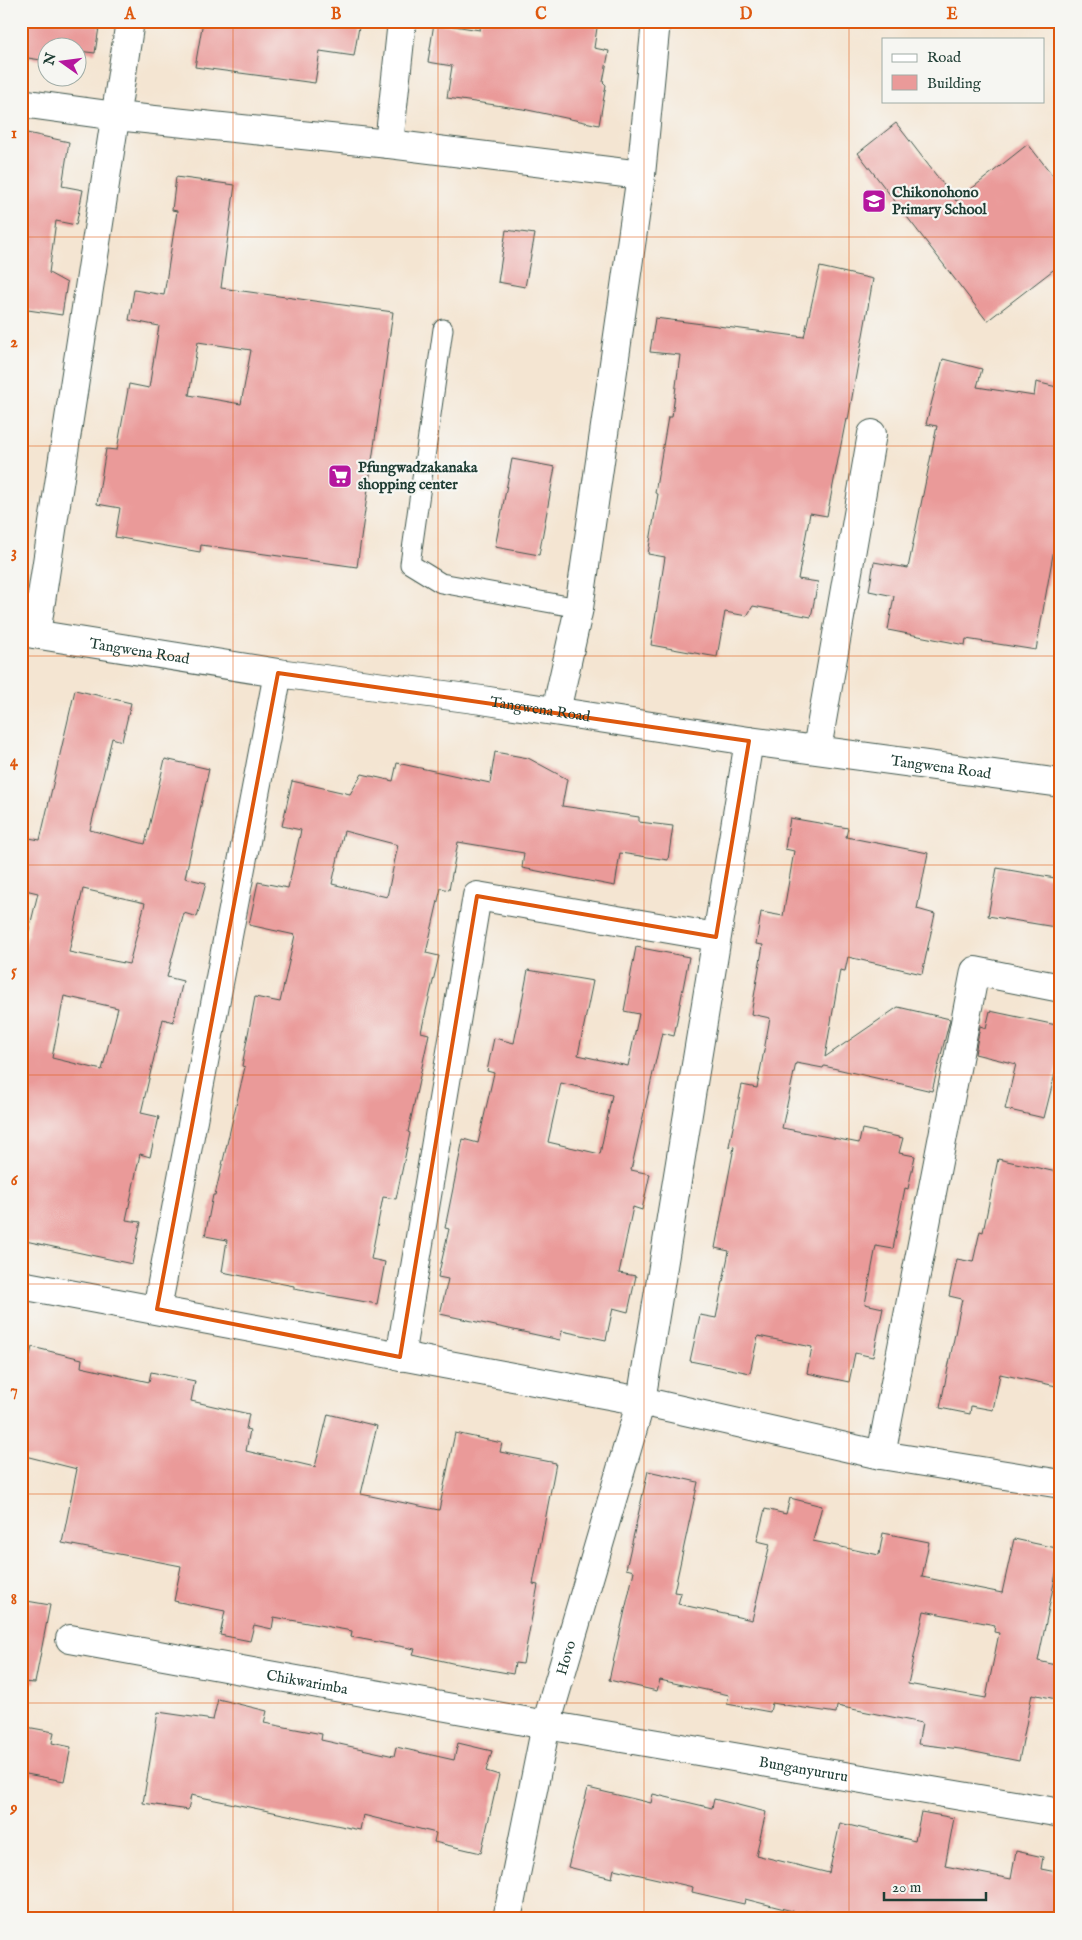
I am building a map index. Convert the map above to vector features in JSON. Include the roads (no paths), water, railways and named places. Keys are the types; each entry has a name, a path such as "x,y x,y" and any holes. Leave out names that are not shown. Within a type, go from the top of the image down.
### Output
{"street":[{"path":"29,633 116,116 130,21"},
{"path":"390,144 402,21"},
{"path":"556,712 579,608 641,175 656,21"},
{"path":"21,102 116,116 390,144 641,175"},
{"path":"816,749 872,434"},
{"name":"Tangwena Road","path":"29,633 278,672 749,741 1061,782"},
{"path":"156,1309 278,672"},
{"name":"Hovo","path":"507,1919 546,1725 641,1401 749,741"},
{"path":"400,1357 477,896 716,937"},
{"path":"881,1455 975,971 1061,988"},
{"path":"21,1285 641,1401 881,1455 1061,1484"},
{"name":"Chikwarimba","path":"70,1639 546,1725"},
{"name":"Bunganyururu","path":"546,1725 1061,1812"}],"lane":[{"path":"443,329 410,564 441,583 579,608"}],"place":[{"name":"Chikonohono Primary School","path":"874,201"},
{"name":"Pfungwadzakanaka shopping center","path":"340,476"}]}
